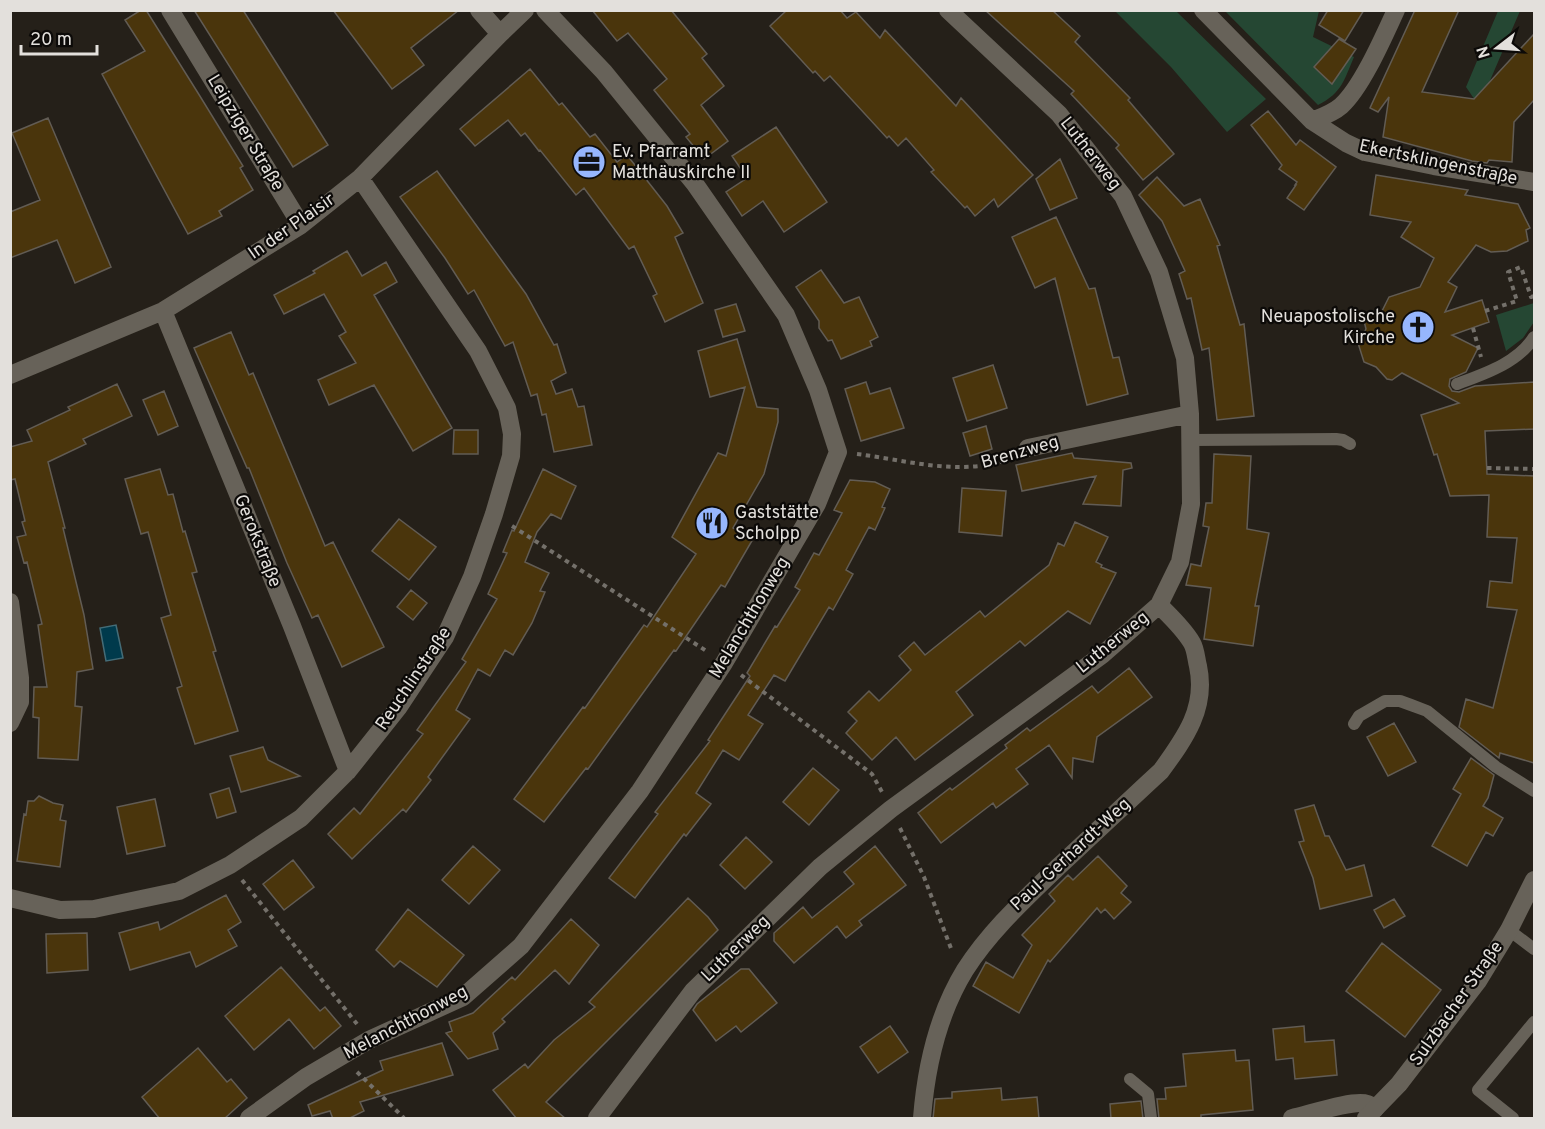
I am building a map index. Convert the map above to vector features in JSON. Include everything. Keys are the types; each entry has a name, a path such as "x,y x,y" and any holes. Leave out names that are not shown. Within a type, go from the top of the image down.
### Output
{"street":[{"name":"Leipziger Straße","path":"170,10 301,225"},
{"path":"479,10 500,33"},
{"name":"In der Plaisir","path":"10,375 163,311 301,225 360,178 525,10"},
{"name":"Melanchthonweg","path":"249,1119 306,1077 341,1056 369,1040 463,996 521,946 640,791 724,663 817,504 838,452 818,390 786,315 694,184 604,72 545,10"},
{"name":"Lutherweg","path":"597,1119 693,992 820,867 891,809 1102,655 1159,605 1180,562 1191,504 1190,414 1185,358 1159,272 1123,196 1059,114 948,10"},
{"name":"Ekertsklingenstraße","path":"1203,10 1312,121 1346,143 1365,152 1534,182"},
{"path":"1312,121 1342,105 1355,89 1382,41 1396,10"},
{"name":"Reuchlinstraße","path":"10,898 60,910 94,909 179,891 230,865 301,818 348,771 398,708 446,638 472,577 494,514 511,456 512,434 507,408 478,351 360,178"},
{"name":"Gerokstraße","path":"163,311 292,626 348,771"},
{"name":"Brenzweg","path":"1028,448 1190,414"},
{"path":"10,602 20,678 20,702 10,723"},
{"name":"Paul-Gerhardt-Weg","path":"922,1119 925,1080 940,1025 964,973 1009,914 1161,771 1180,746 1195,717 1201,681 1193,645 1178,624 1159,605"},
{"name":"Sulzbacher Straße","path":"1370,1114 1399,1084 1478,981 1509,930 1534,880"},
{"path":"1292,1119 1340,1106 1361,1103 1369,1104 1370,1114"}],"lane":[{"path":"1457,384 1495,370 1522,350 1534,337"},
{"path":"1190,440 1336,439 1350,444"},
{"path":"1354,724 1359,716 1385,701 1400,701 1411,705 1427,711 1496,767 1534,791"},
{"path":"1509,930 1534,949"},
{"path":"1513,1119 1478,1090 1534,1022"},
{"path":"1130,1079 1148,1094 1151,1119"}],"path":[{"path":"1485,311 1517,301 1508,272 1521,267 1532,297 1534,296"},
{"path":"1473,328 1484,366"},
{"name":"Brenzweg","path":"885,458 968,468 1007,460 1028,448"},
{"path":"1486,468 1534,469"},
{"path":"494,514 724,663 872,774 891,809"},
{"path":"903,833 924,877 950,947 964,973"},
{"path":"230,865 359,1026"},
{"path":"341,1056 404,1119"}],"green space":[{"path":"1115,11 1176,11 1266,99 1227,132 1171,67"},
{"path":"1225,11 1319,11 1313,37 1354,57 1345,79 1332,96 1318,105"},
{"path":"1498,11 1520,11 1479,106 1466,87"},
{"path":"1534,303 1534,322 1523,338 1506,351 1496,315"}],"water":[{"path":"116,625 123,658 106,661 100,628"}],"building":[{"path":"141,10 146,10 198,93 243,166 240,168 253,190 219,211 222,216 188,234 102,74 145,51 125,20"},
{"path":"194,10 243,10 328,145 293,167"},
{"path":"333,10 459,10 411,48 424,65 392,89"},
{"path":"592,10 671,10 707,54 702,58 724,86 701,105 728,141 704,159 686,137 690,134 654,90 667,79 628,33 617,41"},
{"path":"787,10 840,10 847,18 856,12 880,38 885,30 956,106 961,98 1033,175 998,207 994,199 975,216 931,172 934,170 906,138 898,146 889,136 887,138 830,76 824,81 815,71 813,73 770,26"},
{"path":"985,10 1052,10 1080,36 1075,42 1130,98 1128,100 1174,154 1143,180 1116,148 1119,145 1071,94 1074,91"},
{"path":"1328,10 1364,10 1345,41 1319,25"},
{"path":"1415,10 1459,10 1422,92 1474,99 1534,34 1534,100 1514,122 1512,162 1472,161 1383,137 1389,97 1378,112 1370,108"},
{"path":"1339,39 1356,49 1332,84 1314,67"},
{"path":"530,69 559,105 562,103 590,137 595,134 617,162 627,155 667,206 683,233 675,237 703,303 665,322 653,296 657,294 634,246 629,249 584,188 576,195 525,133 521,136 508,120 475,146 460,129"},
{"path":"1268,111 1296,145 1300,140 1336,167 1304,210 1287,198 1297,182 1279,169 1282,165 1251,125"},
{"path":"48,118 111,267 75,283 57,240 10,258 10,212 40,200 12,133"},
{"path":"776,127 827,202 784,232 763,201 742,216 726,192 747,178 732,156"},
{"path":"1060,159 1077,198 1050,210 1036,179"},
{"path":"437,171 526,294 554,345 557,344 566,373 551,381 556,394 572,389 578,407 584,406 592,445 554,452 546,414 542,415 537,394 531,396 513,342 505,346 474,290 468,294 445,258 400,197"},
{"path":"1376,175 1468,190 1465,195 1518,204 1530,228 1526,230 1528,241 1507,251 1491,252 1476,245 1448,282 1457,287 1445,312 1482,300 1489,322 1452,335 1478,348 1466,372 1450,379 1449,386 1452,391 1459,392 1475,386 1534,382 1534,429 1485,431 1487,474 1534,476 1534,763 1500,753 1499,758 1459,727 1466,699 1493,708 1517,610 1487,607 1490,581 1512,583 1517,538 1487,537 1489,495 1450,496 1437,454 1434,455 1421,415 1459,403 1402,373 1392,380 1387,379 1376,367 1364,362 1358,343 1366,329 1364,321 1368,312 1382,311 1389,297 1420,287 1434,258 1401,237 1411,222 1370,215"},
{"path":"1157,177 1184,206 1200,199 1220,245 1217,246 1240,325 1244,324 1254,416 1217,420 1209,348 1202,350 1191,298 1187,299 1179,274 1185,271 1162,221 1139,195"},
{"path":"1056,217 1089,289 1095,288 1113,358 1119,357 1128,394 1087,405 1055,278 1035,288 1012,237"},
{"path":"347,251 362,276 386,262 397,282 374,295 452,428 413,451 374,385 329,405 318,380 356,363 339,336 346,332 324,294 284,314 274,295 315,273 313,271"},
{"path":"821,270 844,303 859,297 878,337 870,341 872,346 841,359 832,340 828,341 819,328 819,321 796,287"},
{"path":"736,304 745,331 723,337 715,310"},
{"path":"231,332 249,375 253,373 325,546 333,542 384,647 342,667 318,615 312,618 249,468 247,468 194,348"},
{"path":"737,339 757,407 778,409 778,422 764,474 733,528 753,539 725,587 721,585 676,651 674,650 588,769 586,768 544,822 514,799 583,707 585,708 644,625 647,627 696,554 672,537 718,453 726,456 745,387 710,397 698,351"},
{"path":"993,365 1007,408 967,421 953,378"},
{"path":"866,382 870,394 890,388 904,428 861,441 845,389"},
{"path":"117,384 132,416 83,439 86,444 48,462 84,615 93,669 77,672 75,706 82,707 78,760 38,758 39,718 33,717 34,687 47,687 38,625 42,624 27,562 24,563 17,537 26,535 22,522 25,521 15,479 10,480 10,447 32,441 27,430 70,410 68,407"},
{"path":"164,391 178,426 158,435 143,400"},
{"path":"986,426 992,449 970,456 963,433"},
{"path":"454,430 478,430 478,454 453,454"},
{"path":"1072,453 1074,458 1131,463 1132,468 1123,470 1121,506 1083,504 1096,476 1022,491 1016,465"},
{"path":"1214,454 1251,456 1247,529 1269,533 1255,606 1259,606 1253,646 1204,639 1211,588 1186,585 1191,564 1201,566 1209,527 1203,526 1206,503 1212,503"},
{"path":"160,469 168,495 173,494 183,532 185,531 197,572 192,573 216,651 213,652 238,731 195,744 177,688 182,686 161,618 171,615 148,532 141,534 125,479"},
{"path":"543,469 576,486 561,519 551,514 537,532 525,562 549,573 540,591 545,592 532,623 513,655 505,650 490,676 478,669 456,710 470,719 428,777 431,780 406,812 403,809 352,859 328,834 354,808 360,814 423,734 417,730 466,662 462,659 497,599 488,594 507,553 503,552"},
{"path":"850,480 875,482 890,489 882,507 885,508 875,530 869,527 846,570 853,574 833,610 829,607 785,681 774,675 748,715 763,724 739,760 723,750 696,793 711,804 686,836 684,834 635,898 609,878 658,814 655,812 710,741 708,740 750,676 747,673 800,590 795,587 814,553 819,555 842,513 834,510"},
{"path":"962,488 1006,491 1002,536 959,532"},
{"path":"399,519 436,547 409,580 372,551"},
{"path":"1075,522 1108,537 1096,562 1102,565 1101,567 1116,573 1090,624 1068,611 1025,646 1020,641 956,692 973,715 915,760 896,737 872,760 846,733 857,721 848,712 869,691 879,701 911,670 899,656 914,642 925,655 980,611 985,617 1049,565 1058,543 1064,546"},
{"path":"411,590 427,603 413,620 397,607"},
{"path":"1129,668 1152,697 1097,737 1093,762 1073,758 1072,778 1049,745 1016,769 1028,784 996,808 993,803 941,843 918,813 1007,748 1005,745 1027,728 1030,731 1092,686 1098,693"},
{"path":"1394,723 1416,762 1388,776 1367,737"},
{"path":"263,747 268,760 300,776 241,792 230,756"},
{"path":"1471,758 1494,775 1488,798 1483,806 1503,818 1493,836 1486,832 1467,866 1432,846 1461,794 1453,789"},
{"path":"813,768 839,790 809,825 783,802"},
{"path":"229,788 236,812 217,818 210,794"},
{"path":"39,796 63,805 60,820 66,821 60,867 17,861 28,801 34,801"},
{"path":"155,799 165,846 127,854 117,807"},
{"path":"1314,805 1325,836 1329,836 1346,870 1364,865 1372,896 1320,909 1313,878 1299,842 1304,841 1295,810"},
{"path":"746,837 772,862 745,889 720,865"},
{"path":"473,846 500,870 469,904 442,880"},
{"path":"875,846 906,885 859,921 862,925 846,938 837,926 794,963 774,941 774,933 803,907 812,918 854,884 844,872"},
{"path":"1098,856 1127,886 1121,893 1131,902 1114,919 1105,909 1101,913 1097,908 1050,962 1048,960 1019,1013 973,986 986,962 1013,978 1032,945 1022,935 1055,901 1049,894 1068,875 1073,880"},
{"path":"293,860 314,887 284,910 263,884"},
{"path":"226,895 241,922 228,930 237,946 196,967 190,952 130,970 119,933 158,922 160,930"},
{"path":"688,898 718,930 546,1102 566,1119 517,1119 493,1090 525,1064 528,1068 554,1040 595,1007 589,1002"},
{"path":"1394,899 1405,916 1384,928 1374,910"},
{"path":"408,909 464,955 437,987 400,961 394,967 376,950"},
{"path":"571,919 599,945 569,984 555,970 502,1019 505,1022 493,1033 498,1049 468,1059 446,1033 452,1031 449,1022 473,1013 512,977 515,980"},
{"path":"87,933 88,970 47,973 46,934"},
{"path":"1382,943 1441,990 1405,1037 1346,991"},
{"path":"281,967 320,1011 325,1007 341,1026 314,1049 289,1019 254,1050 225,1016"},
{"path":"741,969 749,969 777,1003 741,1032 736,1026 716,1041 693,1010 697,1004"},
{"path":"890,1026 908,1052 878,1073 860,1047"},
{"path":"1304,1026 1305,1042 1334,1040 1337,1075 1295,1079 1293,1058 1276,1060 1273,1029"},
{"path":"442,1043 453,1075 360,1102 364,1111 348,1119 333,1119 330,1111 312,1116 308,1105 383,1070 380,1061"},
{"path":"198,1048 227,1082 231,1079 247,1098 224,1119 160,1119 142,1097"},
{"path":"1235,1050 1236,1061 1249,1060 1253,1110 1201,1115 1201,1119 1159,1119 1157,1099 1166,1099 1165,1088 1186,1086 1183,1054"},
{"path":"1001,1088 1002,1100 1037,1097 1039,1119 933,1119 935,1099 952,1098 952,1092"},
{"path":"1141,1101 1143,1119 1111,1119 1110,1104"}],"place":[{"name":"Ev. Pfarramt Matthäuskirche II","path":"589,162"},
{"name":"Neuapostolische Kirche","path":"1418,327"},
{"name":"Gaststätte Scholpp","path":"712,523"}]}
